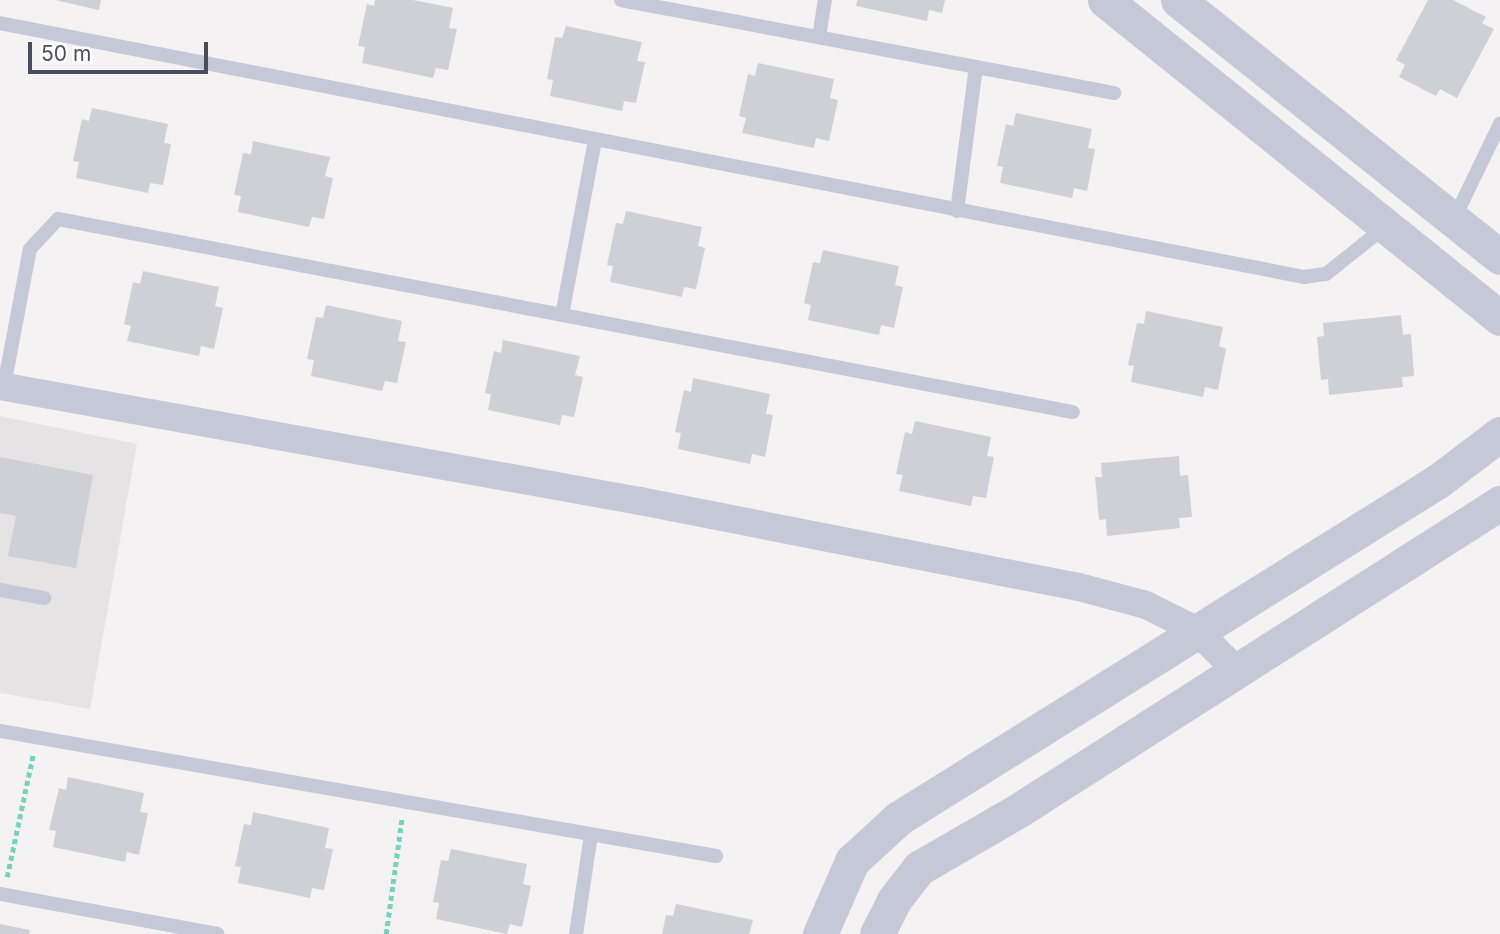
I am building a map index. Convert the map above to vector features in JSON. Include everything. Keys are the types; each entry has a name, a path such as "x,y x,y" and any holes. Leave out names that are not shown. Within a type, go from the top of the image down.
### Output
{"street":[{"path":"1105,0 1500,318"},
{"path":"1178,0 1500,257"},
{"path":"2,386 640,501 1079,587 1146,606 1196,630 1237,671"},
{"path":"820,934 852,861 899,818 1438,481 1500,434"},
{"path":"877,934 894,900 919,868 1237,671 1500,503"}],"lane":[{"path":"621,0 1114,93"},
{"path":"819,37 825,0"},
{"path":"0,23 1304,277 1326,274 1386,226"},
{"path":"957,211 976,67"},
{"path":"1453,220 1500,124"},
{"path":"562,315 595,141"},
{"path":"2,386 30,249 58,219 1073,412"},
{"path":"0,590 44,598"},
{"path":"0,731 716,856"},
{"path":"576,934 591,835"},
{"path":"1,894 217,934"}],"path":[{"path":"1,894 37,738"},
{"path":"386,934 404,802"}],"shaded area":[{"path":"0,416 137,444 90,709 0,693"}],"building":[{"path":"55,0 101,0 99,10"},
{"path":"375,0 413,0 453,8 449,28 457,29 448,70 436,68 433,78 362,63 365,47 358,46 367,4 374,6"},
{"path":"857,0 945,0 942,13 929,10 927,21 856,6"},
{"path":"1428,0 1453,0 1486,17 1482,23 1494,29 1457,98 1440,89 1436,96 1399,77 1405,65 1396,60"},
{"path":"566,26 642,42 637,61 645,62 636,103 624,101 622,111 550,96 553,80 547,79 555,37 562,38"},
{"path":"758,63 834,79 830,98 838,100 829,141 816,138 814,148 742,133 746,118 739,116 748,74 755,76"},
{"path":"92,108 168,124 164,143 171,144 163,185 150,183 148,193 76,178 79,162 73,161 82,119 89,121"},
{"path":"1016,113 1092,129 1088,148 1095,149 1087,191 1074,188 1072,198 1000,183 1003,167 997,166 1006,124 1013,126"},
{"path":"253,141 330,157 325,176 333,178 324,219 312,217 309,227 238,212 241,196 234,195 243,153 251,154"},
{"path":"626,211 702,227 698,246 705,248 696,289 684,287 682,297 610,282 613,266 607,265 616,223 623,224"},
{"path":"823,250 899,266 895,285 903,287 894,328 881,325 879,335 808,320 811,305 804,303 813,262 820,263"},
{"path":"143,271 219,287 215,306 223,308 214,349 201,346 199,356 127,341 131,326 124,324 133,282 140,284"},
{"path":"326,305 402,321 398,341 406,342 397,383 385,381 382,391 311,376 314,360 307,359 316,317 323,318"},
{"path":"1146,311 1223,327 1219,346 1226,349 1218,390 1205,387 1203,397 1131,382 1134,366 1128,365 1137,323 1144,324"},
{"path":"1401,315 1403,335 1411,334 1414,376 1402,377 1403,387 1329,395 1328,379 1321,380 1317,337 1324,336 1323,323"},
{"path":"503,340 580,356 575,375 583,377 574,417 562,415 560,425 488,410 491,394 485,393 494,351 501,353"},
{"path":"693,378 770,394 766,414 773,415 765,457 752,454 750,464 678,449 681,433 675,432 684,390 691,392"},
{"path":"915,421 991,437 987,456 994,457 986,498 973,496 971,506 899,491 903,475 896,474 905,432 912,434"},
{"path":"1179,456 1180,476 1188,475 1192,517 1179,518 1180,528 1107,536 1106,519 1099,520 1095,477 1102,477 1101,463"},
{"path":"0,457 93,475 76,568 8,556 16,516 0,513"},
{"path":"68,777 144,793 140,812 148,813 139,855 127,852 125,862 53,847 56,831 49,830 59,788 66,790"},
{"path":"253,812 329,828 325,848 333,849 324,890 312,888 310,898 238,883 241,867 235,866 244,824 251,825"},
{"path":"451,849 527,864 523,884 531,886 522,927 510,924 507,934 436,919 439,903 433,902 441,860 448,861"},
{"path":"676,904 753,920 749,934 662,934 666,915 673,916"},
{"path":"0,924 30,930 29,934 0,934"}]}
